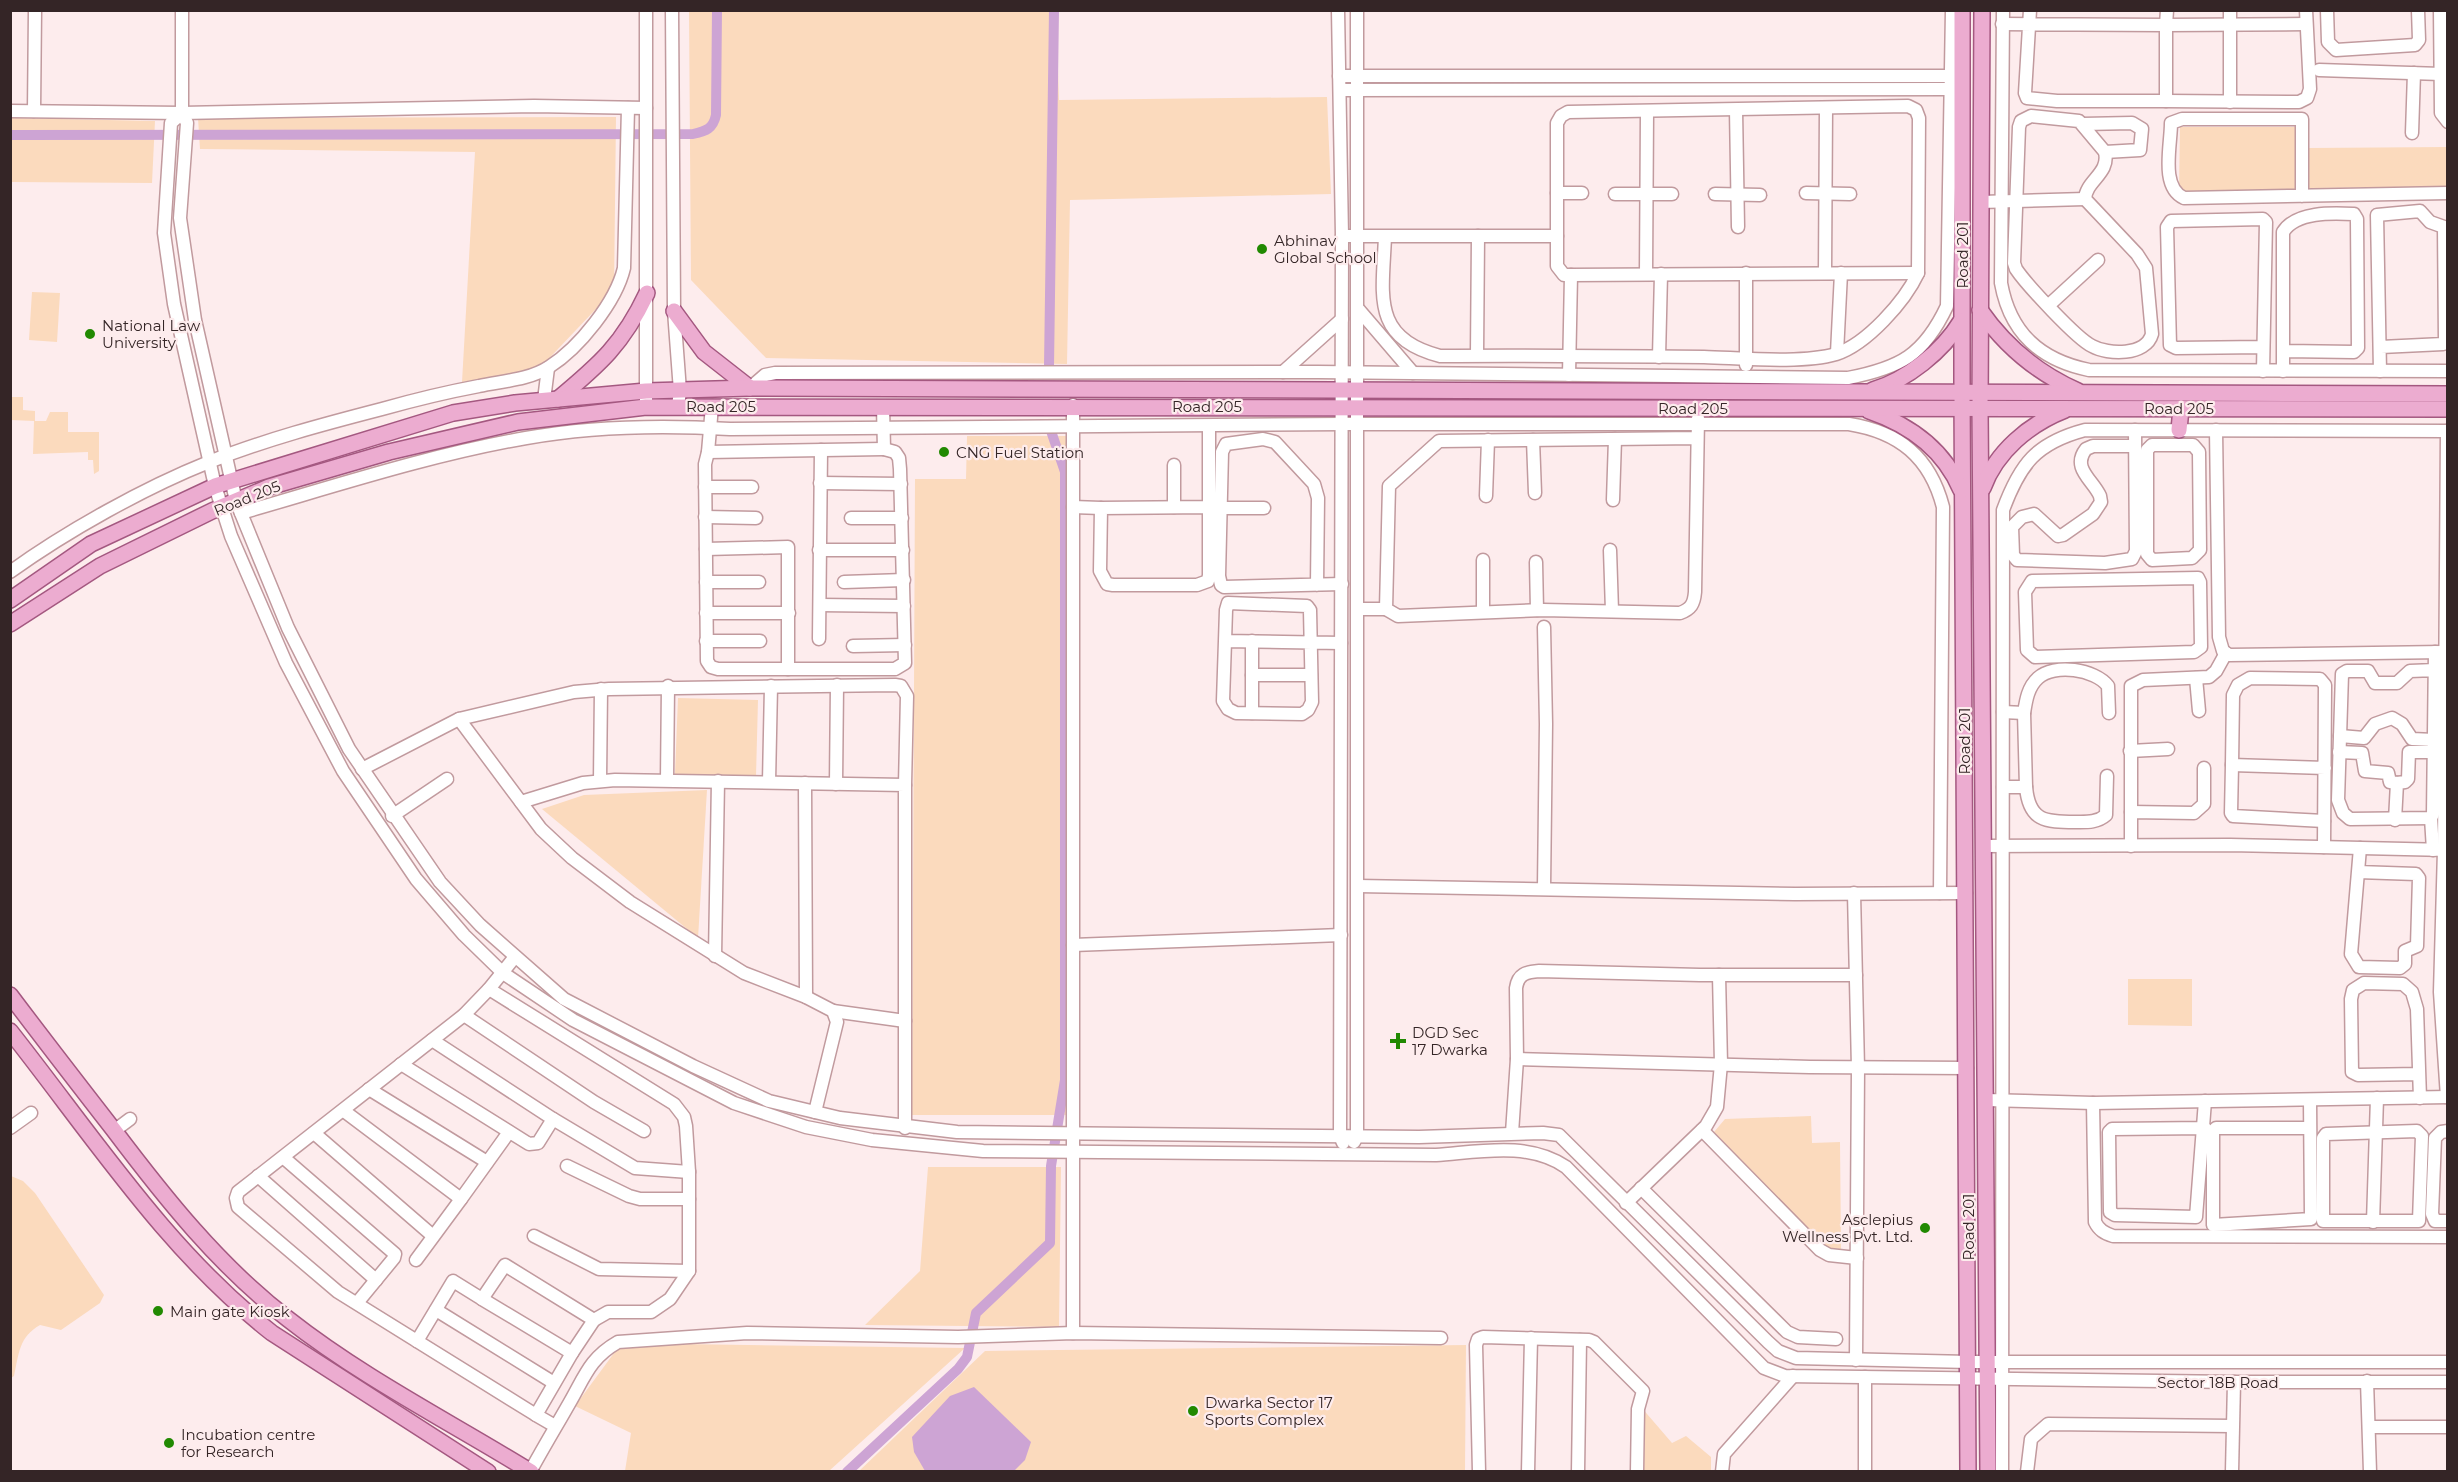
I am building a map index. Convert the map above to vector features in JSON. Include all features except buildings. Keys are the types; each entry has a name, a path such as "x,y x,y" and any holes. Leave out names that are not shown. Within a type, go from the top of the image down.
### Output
{"main road":[{"name":"Road 201","path":"1962,10 1968,1472"},
{"name":"Road 201","path":"1982,10 1980,495 1983,846 1986,1100 1996,1361 1988,1472"},
{"path":"551,400 611,353 628,330 647,293"},
{"path":"1980,310 2004,341 2020,356 2057,381 2082,393"},
{"path":"674,311 704,352 750,388"},
{"path":"1860,400 1930,356 1950,338 1962,319"},
{"name":"Road 205","path":"10,600 91,544 231,479 453,413 551,400 646,391 750,388 1358,390 1746,385 1860,400"},
{"name":"Road 205","path":"10,624 100,566 233,507 269,487 389,452 518,422 646,407 1073,405 1698,408 1860,400 1962,401 2082,393 2448,394"},
{"path":"1860,400 1917,435 1945,462 1963,493"},
{"name":"Road 205","path":"1980,400 2071,408 2440,409"},
{"path":"1980,495 1987,476 2015,441 2053,415 2071,408"},
{"path":"2179,430 2181,408"},
{"path":"10,995 162,1194 209,1246 289,1320 350,1362 531,1471"},
{"path":"10,1031 144,1204 239,1307 272,1334 488,1472"}],"street":[{"path":"34,111 35,10"},
{"path":"182,10 185,147 180,218 195,320 227,456 233,507"},
{"path":"646,10 646,407"},
{"path":"672,10 674,311 681,391 678,406"},
{"path":"1338,10 1342,319 1340,1136 1349,1155"},
{"path":"1349,1155 1357,1136 1359,236 1357,10"},
{"path":"750,388 765,375 775,373 1413,373 1569,375 1746,385 1848,378 1883,371 1915,352 1935,333 1947,306 1952,10"},
{"path":"2002,10 2001,283 2009,316 2021,335 2067,366 2089,370 2448,371"},
{"path":"2031,10 2025,93 2027,98 2049,101 2230,102 2299,102 2307,98 2310,89 2306,10"},
{"path":"2166,101 2167,10"},
{"path":"2230,10 2230,102"},
{"path":"2327,10 2328,42 2336,50 2415,45 2418,40 2418,10"},
{"path":"2440,10 2441,113 2448,122"},
{"path":"2002,24 2030,26 2306,24"},
{"path":"2319,70 2441,74"},
{"path":"2412,133 2414,73"},
{"path":"1339,76 1952,76"},
{"path":"1340,90 1952,89"},
{"path":"10,111 184,118 534,106 646,112"},
{"path":"1386,236 1383,302 1388,321 1400,337 1417,350 1440,356 1746,358 1818,357 1837,353 1853,345 1888,316 1911,289 1918,273 1919,118 1916,110 1908,106 1568,112 1561,116 1557,123 1557,266 1564,275 1918,273"},
{"path":"1825,273 1826,108"},
{"path":"1736,110 1738,226"},
{"path":"10,572 151,488 211,461 348,418 430,396 517,379 548,368 570,350 620,286 624,268 628,112"},
{"path":"1647,112 1647,274"},
{"path":"1981,202 2001,200 2016,200 2085,200 2146,268 2152,334 2150,343 2134,352 2094,348 2022,278 2014,263 2016,200 2021,121 2031,116 2074,119 2083,124 2105,152 2105,168 2088,189 2085,200"},
{"path":"184,118 171,123 164,233 174,304 215,486 233,507"},
{"path":"2302,196 2302,119 2182,119 2171,123 2170,184 2175,194 2184,198 2302,196 2448,193"},
{"path":"2083,124 2132,123 2140,127 2140,150 2105,152"},
{"path":"1806,193 1850,194"},
{"path":"1557,194 1582,194"},
{"path":"1615,194 1672,194"},
{"path":"1715,194 1760,195"},
{"path":"2380,371 2377,215 2420,211 2430,222 2444,227 2445,340 2443,344 2381,347"},
{"path":"2283,371 2283,232 2287,226 2297,220 2331,213 2354,214 2357,219 2358,348 2354,352 2284,351"},
{"path":"2263,347 2176,348 2170,345 2166,226 2170,221 2265,220 2263,371"},
{"path":"1341,236 1557,236"},
{"path":"1477,356 1478,236"},
{"path":"2049,305 2098,260"},
{"path":"1746,273 1746,385"},
{"path":"1837,353 1841,273"},
{"path":"1659,357 1661,274"},
{"path":"1569,375 1571,275"},
{"path":"1359,310 1413,373"},
{"path":"1282,372 1342,319"},
{"path":"548,368 551,400"},
{"path":"1073,405 1073,945 1069,1134 1073,1334"},
{"path":"708,452 884,449 895,452 899,458 901,484 904,663 895,669 711,667 707,661 706,641 705,464 711,428 711,406"},
{"path":"883,406 884,449"},
{"path":"1358,609 1386,609 1398,616 1537,610 1680,613 1689,609 1694,602 1698,408"},
{"path":"2433,431 2440,409"},
{"path":"233,507 464,450 529,437 653,427 1849,424 1872,428 1894,438 1929,470 1938,487 1943,507 1940,893"},
{"path":"1209,426 1221,585 1342,584"},
{"path":"1986,1100 2003,1099 2093,1103 2447,1097 2441,850 2440,652 2447,431 2216,436 2179,430 2085,430 2073,433 2039,450 2023,465 2003,510 2003,1099 1996,1361"},
{"path":"2135,430 2136,551 2132,560 2128,562 2056,562 2020,561 2015,558 2012,527 2022,517 2034,514 2058,536 2063,535 2098,509 2100,496 2082,469 2080,461 2086,449 2135,446"},
{"path":"2196,448 2202,442 2216,436"},
{"path":"2216,436 2219,637 2220,646 2226,653 2440,652"},
{"path":"1386,609 1389,486 1439,441 1697,438"},
{"path":"1101,508 1100,571 1107,584 1197,585 1208,581 1223,448 1226,444 1242,441 1263,439 1275,442 1316,489 1317,585"},
{"path":"1613,500 1615,439"},
{"path":"1486,496 1488,440"},
{"path":"1533,440 1535,493"},
{"path":"2152,445 2193,445 2196,448 2199,452 2200,550 2192,558 2152,560 2147,554 2147,450 2152,445"},
{"path":"819,639 820,450"},
{"path":"1174,465 1174,507"},
{"path":"820,483 901,484"},
{"path":"705,487 752,487"},
{"name":"Sector 18B Road","path":"233,507 288,628 348,749 392,816 440,882 514,958 564,999 612,1025 770,1101 815,1112 905,1128 957,1132 1340,1136 1551,1134 1562,1137 1626,1203 1778,1351 1796,1358 1969,1362 2271,1360 2448,1362"},
{"name":"Sector 18B Road","path":"233,507 231,536 286,663 343,771 416,879 464,935 503,973 573,1020 734,1103 806,1126 872,1140 983,1151 1349,1155 1436,1155 1507,1150 1526,1151 1556,1160 1566,1167 1764,1368 1775,1373 1793,1376 2234,1382 2448,1382"},
{"path":"1073,507 1264,508"},
{"path":"705,517 756,518"},
{"path":"851,518 902,518"},
{"path":"705,549 788,547 788,669"},
{"path":"819,550 903,550"},
{"path":"1610,550 1612,611"},
{"path":"1483,560 1483,612"},
{"path":"1536,562 1537,610"},
{"path":"2198,578 2200,582 2201,647 2194,652 2035,657 2027,650 2025,610 2026,587 2032,581 2198,578"},
{"path":"844,582 904,580"},
{"path":"706,582 759,582"},
{"path":"1232,602 1304,605 1310,610 1311,642 1311,702 1305,713 1231,711 1223,701 1226,606 1232,602"},
{"path":"820,605 904,606"},
{"path":"2003,610 2025,610"},
{"path":"706,613 789,613"},
{"path":"1544,627 1546,724 1544,888"},
{"path":"2003,629 2025,629"},
{"path":"706,641 760,641"},
{"path":"1225,641 1341,643"},
{"path":"1252,641 1252,713"},
{"path":"853,646 905,645"},
{"path":"2440,652 2435,670 2431,818 2441,850"},
{"path":"2131,846 2129,691 2133,683 2143,680 2209,678 2226,653"},
{"path":"2107,776 2106,815 2096,821 2043,820 2031,808 2026,787 2024,713 2031,686 2038,677 2054,670 2093,673 2100,677 2108,686 2109,712"},
{"path":"2431,818 2350,819 2343,813 2338,800 2341,677 2344,672 2368,671 2375,683 2397,683 2410,671 2435,670"},
{"path":"1252,675 1311,675"},
{"path":"2196,678 2199,711"},
{"path":"2324,821 2233,816 2231,813 2233,695 2238,685 2250,678 2320,679 2325,685 2324,848"},
{"path":"362,769 459,719 574,692 668,686 902,686 905,691 905,1128"},
{"path":"667,780 668,686"},
{"path":"769,782 771,686"},
{"path":"836,784 837,686"},
{"path":"600,781 601,689"},
{"path":"2003,712 2024,713"},
{"path":"2340,736 2364,738 2379,722 2392,718 2402,724 2412,739 2434,746"},
{"path":"459,719 541,829 572,858 630,902 744,973 806,996 832,1011 905,1021"},
{"path":"2339,752 2362,753 2365,771 2388,773 2390,782 2397,783 2405,782 2408,778 2409,752 2434,746"},
{"path":"2130,751 2168,749"},
{"path":"2232,765 2325,768"},
{"path":"2131,812 2198,811 2204,804 2204,768"},
{"path":"392,816 447,779"},
{"path":"521,802 552,790 600,781 667,780 905,785"},
{"path":"715,956 718,781"},
{"path":"805,783 806,996"},
{"path":"2395,820 2397,783"},
{"path":"2003,788 2026,787"},
{"path":"1983,846 2441,850"},
{"path":"2358,872 2416,874 2419,878 2417,946 2405,951 2404,964 2400,969 2359,967 2353,959 2358,872 2360,848"},
{"path":"1358,886 1854,893 1966,892"},
{"path":"1854,893 1858,1068 1856,1360"},
{"path":"1073,945 1341,935"},
{"path":"514,958 464,1015 284,1158 238,1191 236,1198 238,1207 338,1292 555,1426"},
{"path":"1512,1133 1517,1059 1516,988 1519,978 1524,973 1539,971 1856,975"},
{"path":"1626,1203 1702,1130 1717,1107 1721,1064 1719,975"},
{"path":"2419,1074 2358,1074 2352,1072 2351,999 2356,987 2364,983 2403,984 2412,992 2417,1009 2420,1098"},
{"path":"489,989 674,1104 684,1118 686,1126 689,1172 689,1271 670,1299 651,1312 608,1312 594,1320 536,1415"},
{"path":"815,1112 837,1022 832,1011"},
{"path":"464,1015 594,1102 644,1131"},
{"path":"432,1040 553,1119 635,1168 689,1172"},
{"path":"1517,1059 1858,1068 1967,1068"},
{"path":"401,1064 529,1144 535,1145 553,1119"},
{"path":"369,1089 487,1162"},
{"path":"2373,1222 2378,1098"},
{"path":"2310,1100 2311,1219 2213,1225 2213,1131 2216,1128 2310,1128"},
{"path":"2205,1101 2205,1128 2196,1217 2115,1215 2110,1212 2109,1132 2112,1129 2205,1128"},
{"path":"2093,1103 2095,1222 2098,1229 2106,1234 2113,1236 2448,1237"},
{"path":"344,1111 460,1199"},
{"path":"10,1128 31,1113"},
{"path":"114,1131 130,1119"},
{"path":"1702,1130 1820,1251 1829,1255 1857,1258"},
{"path":"416,1260 509,1131"},
{"path":"2416,1131 2422,1136 2420,1219 2417,1222 2373,1222 2323,1221 2323,1138 2330,1132 2416,1131"},
{"path":"2448,1131 2442,1132 2435,1138 2432,1214 2436,1221 2448,1221"},
{"path":"314,1133 433,1236"},
{"path":"284,1158 394,1254 394,1258 357,1303"},
{"path":"567,1166 640,1199 689,1198"},
{"path":"258,1176 376,1280"},
{"path":"1641,1188 1787,1332 1798,1337 1836,1339"},
{"path":"534,1236 599,1269 689,1271"},
{"path":"482,1299 505,1265 594,1320"},
{"path":"417,1341 453,1281 572,1353"},
{"path":"436,1310 554,1383"},
{"path":"531,1471 585,1370 605,1349 618,1342 747,1333 958,1337 1073,1334 1441,1338"},
{"path":"1479,1472 1477,1341 1483,1336 1594,1342 1643,1391 1638,1408 1638,1472"},
{"path":"1528,1472 1531,1338"},
{"path":"1578,1472 1580,1340"},
{"path":"2271,1360 2272,1382"},
{"path":"1722,1472 1724,1454 1793,1376"},
{"path":"1865,1377 1865,1472"},
{"path":"1995,1379 2002,1472"},
{"path":"2367,1381 2370,1472"},
{"path":"2232,1472 2234,1382"},
{"path":"2027,1472 2031,1439 2048,1424 2232,1426"},
{"path":"2369,1427 2448,1427"}],"shaded area":[{"path":"689,11 1056,11 1059,100 1327,97 1331,194 1070,200 1067,364 766,358 691,280"},
{"path":"616,117 614,290 539,369 462,382 475,152 200,149 198,118"},
{"path":"11,118 155,121 152,183 11,182"},
{"path":"2180,127 2297,127 2296,192 2179,191"},
{"path":"2447,147 2447,187 2309,188 2309,148"},
{"path":"32,292 60,293 57,342 29,340"},
{"path":"11,397 23,397 23,410 35,411 35,421 46,421 50,412 68,412 68,432 99,432 99,471 94,474 93,460 88,460 88,452 33,454 34,421 11,420"},
{"path":"967,436 1073,436 1069,1115 912,1115 915,479 966,479"},
{"path":"678,698 758,700 756,776 675,774"},
{"path":"707,790 698,938 542,809 584,795"},
{"path":"2128,979 2192,979 2192,1026 2128,1025"},
{"path":"1811,1116 1812,1143 1840,1142 1841,1249 1827,1248 1714,1132 1725,1119"},
{"path":"928,1167 1061,1167 1059,1327 865,1325 920,1271"},
{"path":"11,1176 23,1181 35,1193 104,1295 100,1303 61,1330 40,1325 33,1330 21,1346 14,1376 11,1378"},
{"path":"681,1344 965,1348 829,1471 625,1471 631,1433 575,1406 617,1349"},
{"name":"Dwarka Sector 17 Sports Complex","path":"1466,1345 1465,1471 858,1472 985,1351"},
{"path":"974,1387 1031,1442 1025,1460 1014,1471 925,1471 914,1452 912,1437 950,1396"},
{"path":"1641,1407 1672,1443 1686,1436 1711,1457 1711,1471 1640,1472"}],"waterway":[{"path":"10,135 693,134 708,129 716,115 717,10"},
{"path":"1049,367 1054,10"},
{"path":"847,1472 958,1369 967,1357 976,1313 1050,1243 1051,1166 1065,1080 1065,472 1051,431"}],"place":[{"name":"Abhinav Global School","path":"1262,249"},
{"name":"National Law University","path":"90,334"},
{"name":"CNG Fuel Station","path":"944,452"},
{"name":"DGD Sec 17 Dwarka","path":"1398,1041"},
{"name":"Asclepius Wellness Pvt. Ltd.","path":"1925,1228"},
{"name":"Main gate Kiosk","path":"158,1311"},
{"name":"Dwarka Sector 17 Sports Complex","path":"1193,1411"},
{"name":"Incubation centre for Research","path":"169,1443"}]}
